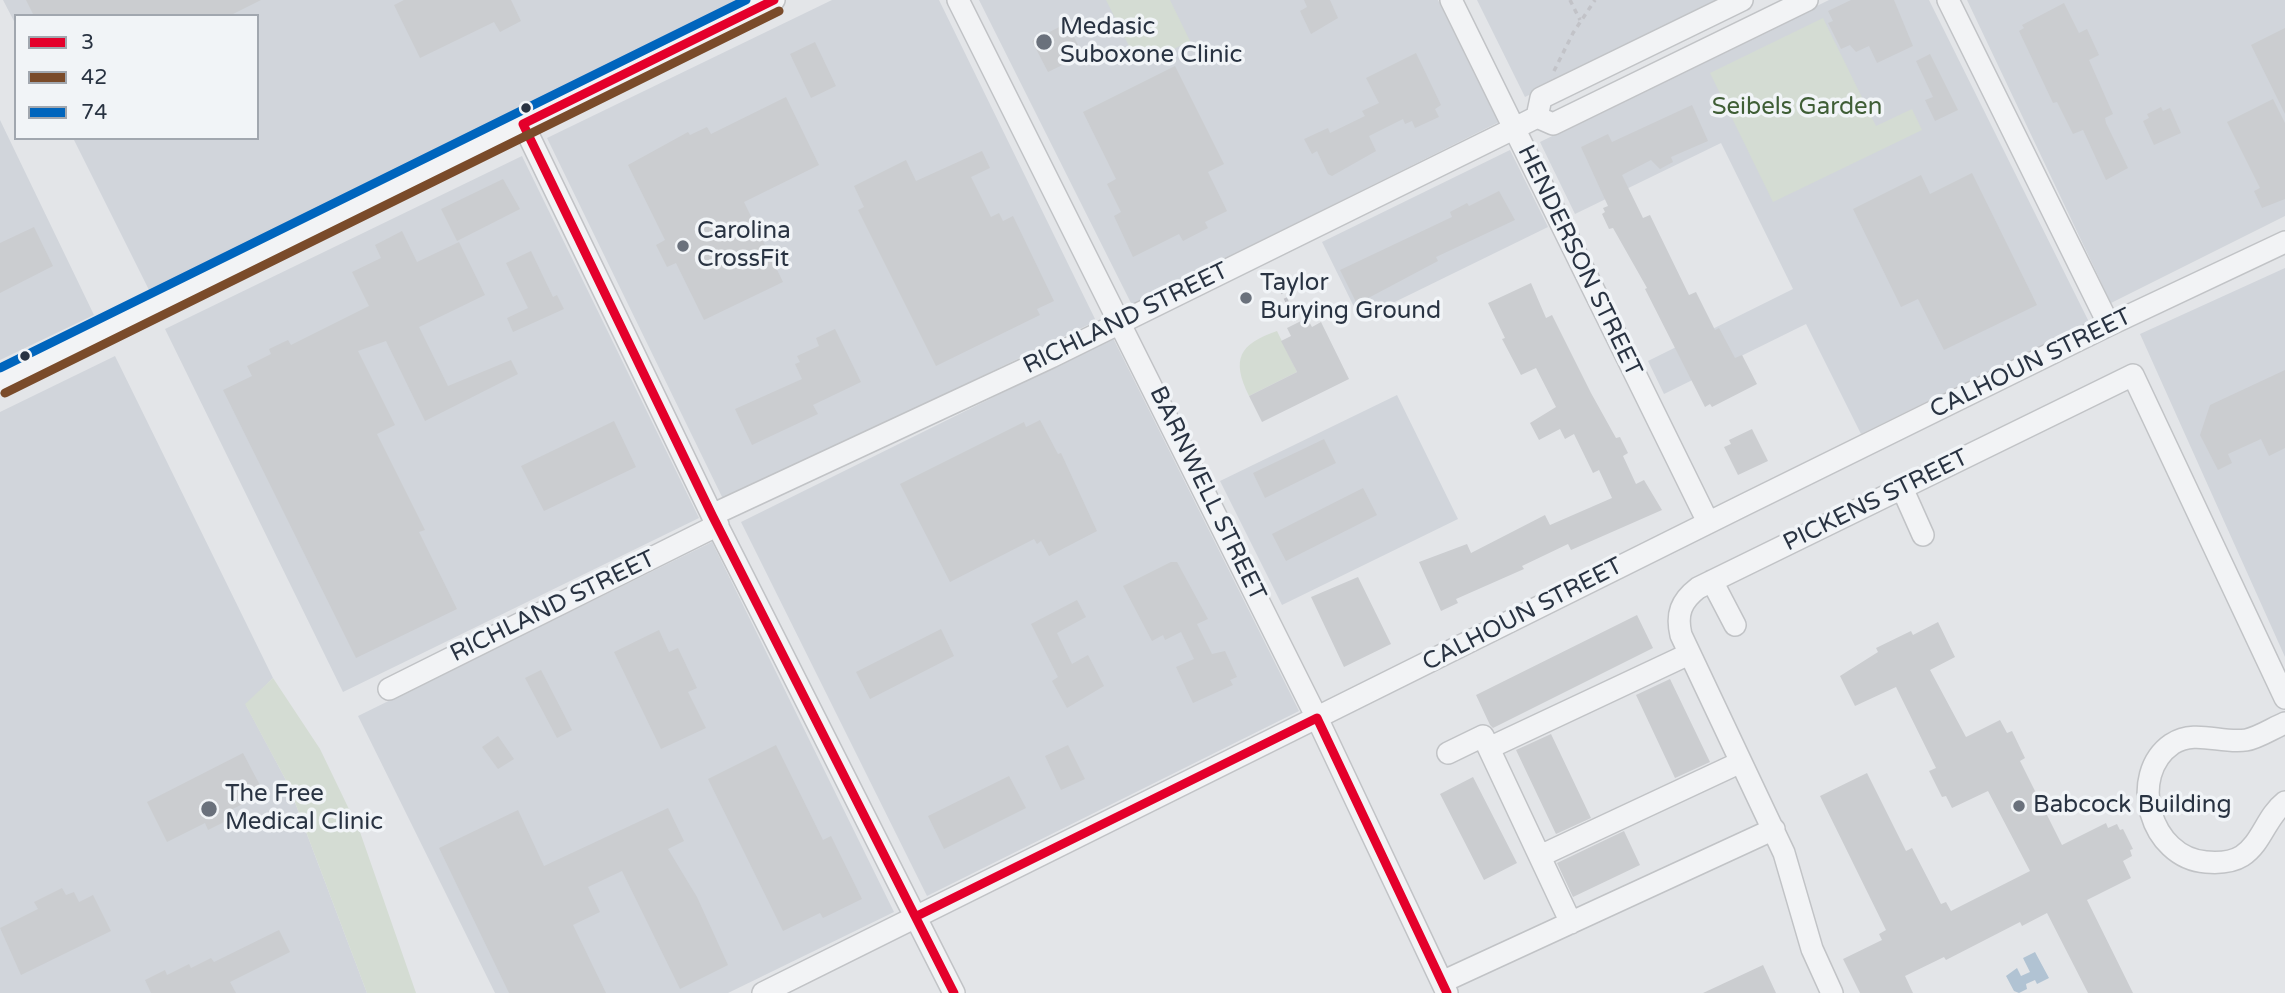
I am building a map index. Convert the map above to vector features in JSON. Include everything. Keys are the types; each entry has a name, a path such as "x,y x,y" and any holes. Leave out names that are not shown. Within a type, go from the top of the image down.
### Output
{"street":[{"path":"0,382 774,0"},
{"name":"BARNWELL STREET","path":"958,0 1317,718 1444,988"},
{"name":"HENDERSON STREET","path":"1451,0 1709,522"},
{"name":"RICHLAND STREET","path":"1537,117 1541,98 1742,0"},
{"path":"1948,0 2109,325"},
{"name":"RICHLAND STREET","path":"1537,117 1553,124 1794,3"},
{"path":"1638,51 1651,76"},
{"name":"RICHLAND STREET","path":"388,689 715,520 1537,117"},
{"path":"523,124 715,520 954,993"},
{"name":"CALHOUN STREET","path":"763,993 1709,522 2109,325 2285,242"},
{"name":"PICKENS STREET","path":"1832,993 1812,949 1793,879 1774,829 1689,654 1678,614 1689,595 1712,581 2133,375 2285,698"},
{"path":"1902,488 1923,535"},
{"path":"1712,581 1735,625"},
{"path":"1489,748 1689,654"},
{"path":"2285,723 2249,740 2190,737 2173,743 2163,752 2153,771 2148,800 2167,846 2186,858 2213,863 2241,857 2255,845 2274,812 2285,802"},
{"path":"1448,753 1483,736 1572,923"},
{"path":"1540,856 1741,762"},
{"path":"1444,988 1572,923 1774,829"}],"path":[{"path":"1570,0 1580,20"},
{"path":"1554,71 1580,20 1595,0"},
{"path":"1281,289 1297,323"}],"shaded area":[{"path":"3,0 738,0 150,292 74,140 259,140 259,14 14,14 14,21"},
{"path":"832,0 939,0 1096,321 724,501 547,138"},
{"path":"979,0 1438,0 1499,122 1132,305"},
{"path":"1477,0 1721,0 1525,97"},
{"path":"1829,0 1929,0 2089,322 1861,434 1806,324 1664,394 1648,361 1793,289 1721,143 1575,214 1540,142"},
{"path":"1967,0 2285,0 2285,216 2111,303"},
{"path":"0,120 94,315 0,360"},
{"path":"1510,150 1548,227 1360,319 1322,242"},
{"path":"522,156 699,518 343,692 165,329"},
{"path":"2285,268 2285,657 2140,334"},
{"path":"1113,338 1299,711 927,896 741,522"},
{"path":"115,356 273,678 246,705 288,784 367,993 0,993 0,412"},
{"path":"1397,395 1458,519 1282,605 1220,481"},
{"path":"712,542 894,912 728,993 495,993 358,716"}],"green space":[{"path":"1106,0 1170,0 1190,41 1139,66"},
{"name":"Seibels Garden","path":"1823,18 1876,126 1912,109 1922,130 1773,202 1710,73"},
{"path":"1277,331 1297,372 1249,396 1240,372 1242,354 1254,341"},
{"path":"273,678 320,749 360,832 416,993 367,993 288,784 245,704"}],"water":[{"path":"2035,952 2049,978 2037,984 2035,980 2026,984 2027,989 2019,993 2014,991 2006,976 2017,968 2021,976 2030,972 2023,958"}],"building":[{"path":"26,0 261,0 233,14 33,14"},
{"path":"404,0 511,0 521,21 500,32 494,22 420,58 394,5"},
{"path":"1304,0 1330,0 1338,18 1311,34 1300,11 1307,7"},
{"path":"1851,0 1894,0 1913,46 1877,63 1869,46 1856,52 1850,45 1841,49 1828,23 1833,21 1828,11"},
{"path":"2064,3 2079,33 2087,29 2099,55 2089,60 2113,114 2105,118 2106,123 2128,168 2106,180 2083,130 2073,134 2057,102 2053,103 2019,31 2024,28 2022,25"},
{"path":"1067,23 1083,55 1048,72 1032,41"},
{"path":"2285,28 2285,114 2251,45"},
{"path":"815,42 836,86 811,98 790,54"},
{"path":"1416,53 1441,105 1435,109 1439,117 1415,128 1412,121 1405,124 1403,119 1369,136 1376,151 1332,176 1328,174 1317,151 1312,154 1304,139 1328,128 1330,133 1365,116 1362,111 1379,103 1366,78"},
{"path":"1930,54 1958,110 1935,121 1925,100 1933,97 1916,61"},
{"path":"1175,66 1224,164 1208,172 1227,211 1205,222 1208,228 1183,241 1179,234 1133,257 1114,216 1121,212 1107,184 1116,179 1083,112"},
{"path":"786,97 819,165 744,202 783,282 704,320 676,263 667,267 656,245 665,240 628,165 688,132 690,135 707,127 711,134"},
{"path":"2273,99 2285,123 2285,199 2262,208 2254,191 2260,188 2227,122"},
{"path":"1692,105 1708,141 1671,157 1673,162 1660,169 1651,160 1622,175 1643,218 1650,215 1689,295 1696,292 1715,330 1719,328 1735,358 1742,355 1757,384 1712,407 1710,404 1705,407 1645,289 1647,288 1613,228 1609,229 1602,214 1605,212 1603,208 1608,206 1581,147 1608,134 1612,142"},
{"path":"2161,107 2163,111 2170,108 2181,133 2154,145 2143,121 2149,118 2147,114"},
{"path":"982,151 990,168 971,177 991,217 999,213 1003,221 1013,216 1054,301 1037,309 1040,315 936,366 858,210 864,207 854,186 906,160 916,181"},
{"path":"1972,173 2037,305 1944,350 1918,299 1901,307 1853,209 1921,175 1930,194"},
{"path":"503,179 520,209 457,241 441,209"},
{"path":"1499,191 1515,220 1436,257 1438,261 1357,304 1340,270 1452,217 1450,212 1467,203 1469,206"},
{"path":"34,227 53,266 0,293 0,243"},
{"path":"402,231 417,262 459,242 485,295 419,327 448,386 511,360 518,374 425,421 386,341 358,351 395,425 377,434 425,530 419,532 457,609 356,658 223,390 252,376 247,366 271,354 269,349 288,340 291,345 369,306 352,272 381,258 375,245"},
{"path":"531,251 553,297 557,295 564,309 513,332 507,318 528,308 506,263"},
{"path":"1531,283 1546,318 1552,315 1616,438 1620,437 1628,453 1623,456 1636,484 1644,480 1662,510 1571,550 1568,544 1522,566 1524,569 1456,599 1458,603 1441,611 1419,562 1467,544 1471,553 1545,515 1550,525 1612,498 1599,470 1593,473 1574,434 1565,439 1560,429 1539,440 1530,423 1556,407 1536,368 1521,375 1502,339 1505,338 1488,303"},
{"path":"1307,318 1312,327 1321,322 1349,379 1262,422 1249,396 1297,372 1281,341 1291,336 1287,328"},
{"path":"835,329 861,382 813,405 818,414 752,445 735,409 802,379 795,364 800,362 797,356 819,346 816,338"},
{"path":"2285,370 2285,448 2269,456 2261,439 2228,454 2232,463 2218,470 2200,435 2210,405"},
{"path":"1040,420 1058,454 1061,453 1097,531 1049,556 1041,541 1037,544 1034,539 950,582 900,484 1024,422 1026,427"},
{"path":"614,421 636,467 544,511 521,466"},
{"path":"1752,429 1768,461 1738,475 1724,447 1731,444 1729,440"},
{"path":"1324,439 1336,463 1265,498 1253,473"},
{"path":"1363,488 1377,515 1286,561 1272,534"},
{"path":"1171,562 1177,562 1208,619 1197,624 1212,654 1225,651 1237,677 1230,680 1233,685 1193,703 1176,667 1194,659 1181,632 1165,640 1163,635 1152,641 1123,586"},
{"path":"1358,577 1391,644 1344,667 1311,597"},
{"path":"1077,600 1086,617 1057,633 1072,664 1088,655 1104,686 1067,708 1052,681 1058,677 1031,624"},
{"path":"1637,615 1653,648 1493,728 1490,725 1476,695"},
{"name":"Babcock Building","path":"1938,622 1955,657 1930,670 1966,737 2000,720 2007,733 2012,731 2025,758 2020,761 2062,845 2106,823 2108,828 2117,824 2120,830 2123,829 2133,849 2130,850 2132,856 2123,861 2131,878 2087,900 2133,993 2088,993 2047,913 2022,926 2020,922 1946,960 1944,957 1905,976 1913,993 1860,993 1843,959 1882,940 1879,934 1886,930 1820,796 1867,773 1906,851 1912,848 1941,904 1946,902 1951,911 2030,871 1988,791 1952,808 1946,796 1942,797 1929,771 1936,768 1896,687 1855,706 1840,676 1878,652 1876,648 1911,631 1913,635"},
{"path":"941,629 954,656 870,699 856,672"},
{"path":"659,630 669,652 678,648 697,688 688,692 706,728 661,749 614,652"},
{"path":"541,670 572,730 557,738 525,678"},
{"path":"1670,679 1710,762 1675,778 1636,695"},
{"path":"1551,734 1591,818 1556,834 1516,750"},
{"path":"498,736 514,759 498,769 482,747"},
{"path":"776,745 823,840 831,836 862,899 823,918 820,913 783,931 708,779"},
{"path":"1068,745 1085,779 1061,790 1045,756"},
{"path":"243,753 264,793 225,813 228,820 208,830 205,823 167,842 147,802"},
{"path":"1009,776 1026,808 944,849 928,816"},
{"path":"1473,777 1517,863 1484,880 1440,794"},
{"path":"668,808 684,841 668,849 697,897 728,965 680,989 622,871 588,887 600,912 573,925 606,993 509,993 439,848 518,810 544,866"},
{"path":"1624,831 1640,865 1573,897 1557,863"},
{"path":"62,888 66,895 74,892 79,902 93,895 111,931 21,975 0,928 38,909 34,902"},
{"path":"279,930 290,952 230,982 236,993 151,993 145,980 165,970 167,975 189,964 191,968 211,958 214,962"},
{"path":"1763,965 1776,993 1703,993"}],"transit line":[{"name":"74","path":"0,368 746,0"},
{"name":"3","path":"774,0 523,124 712,515 954,993"},
{"name":"42","path":"5,393 779,11"},
{"name":"3","path":"917,916 1317,718 1447,993"}],"place":[{"name":"Medasic Suboxone Clinic","path":"1044,42"},
{"name":"Carolina CrossFit","path":"683,246"},
{"name":"Taylor Burying Ground","path":"1246,298"},
{"name":"Babcock Building","path":"2019,806"},
{"name":"The Free Medical Clinic","path":"209,809"}]}
